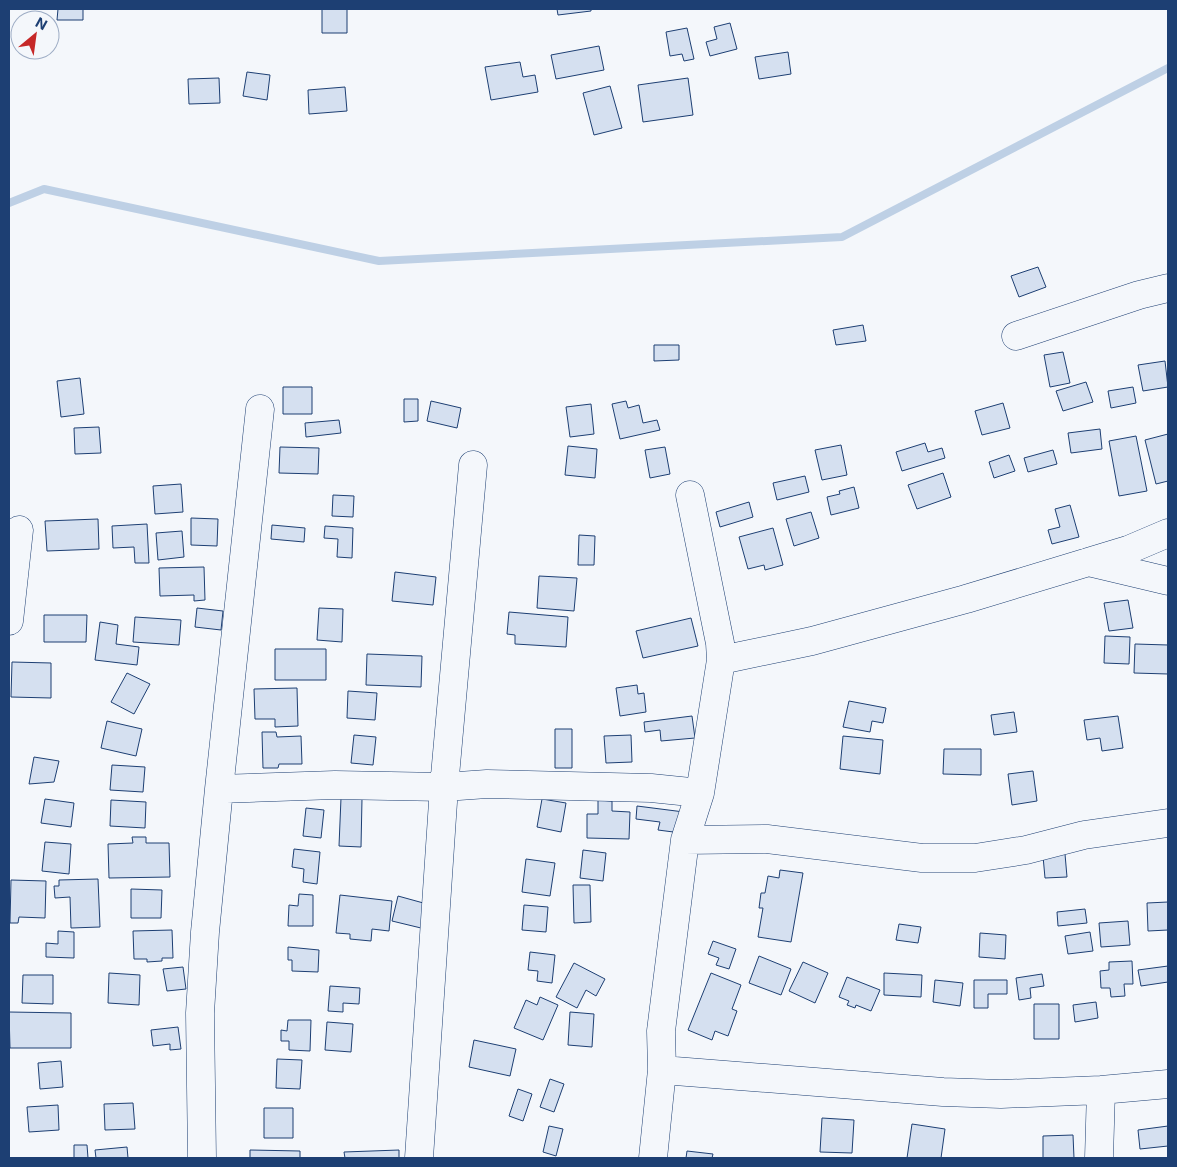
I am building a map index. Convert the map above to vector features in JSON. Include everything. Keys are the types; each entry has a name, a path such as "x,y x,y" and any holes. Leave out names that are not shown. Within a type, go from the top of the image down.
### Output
{"street":[{"path":"1016,336 1139,295 1168,288"},
{"path":"202,1158 200,1013 219,789 260,410"},
{"path":"419,1158 444,787 473,465"},
{"path":"653,1158 662,1070 661,1031 685,840 700,792 721,660 720,643 690,495"},
{"path":"9,621 19,530"},
{"path":"721,660 812,641 966,599 1128,550 1168,533"},
{"path":"1088,562 1168,581"},
{"path":"219,789 335,785 444,787 506,784 651,788 700,792"},
{"path":"685,840 767,839 922,858 975,858 1026,850 1084,836 1168,823"},
{"path":"662,1070 943,1092 1001,1094 1101,1090 1168,1084"},
{"path":"1099,1158 1101,1090"}],"building":[{"path":"83,9 83,20 60,20 60,10 58,10"},
{"path":"322,9 347,9 347,33 322,33"},
{"path":"557,9 591,9 591,11 558,15"},
{"path":"730,23 737,49 710,56 706,42 717,39 714,27"},
{"path":"687,28 694,59 684,61 682,54 670,56 666,32"},
{"path":"599,46 604,70 556,79 551,55"},
{"path":"788,52 791,74 759,79 755,57"},
{"path":"520,62 523,77 535,75 538,92 491,100 485,67"},
{"path":"247,72 270,75 267,100 243,96"},
{"path":"219,78 220,103 189,104 188,79"},
{"path":"688,78 693,115 643,122 638,85"},
{"path":"610,86 622,128 594,135 583,93"},
{"path":"345,87 347,111 309,114 308,90"},
{"path":"1038,267 1046,287 1019,297 1011,276"},
{"path":"863,325 866,341 836,345 833,330"},
{"path":"654,345 679,345 679,360 654,361"},
{"path":"1063,352 1070,383 1050,387 1044,355"},
{"path":"1165,361 1168,387 1143,391 1138,365"},
{"path":"80,378 84,414 61,417 57,381"},
{"path":"1086,382 1093,402 1063,411 1056,391"},
{"path":"283,387 312,387 312,414 283,414"},
{"path":"1133,387 1136,403 1111,408 1108,391"},
{"path":"404,399 418,399 418,421 404,422"},
{"path":"431,401 461,408 457,428 427,421"},
{"path":"626,401 628,408 639,405 643,423 657,420 660,430 620,439 612,404"},
{"path":"1003,403 1010,428 982,435 975,411"},
{"path":"591,404 594,434 570,437 566,407"},
{"path":"339,420 341,433 306,437 305,423"},
{"path":"99,427 101,453 75,454 74,428"},
{"path":"1100,429 1102,449 1071,453 1068,433"},
{"path":"1168,434 1168,481 1156,484 1145,440"},
{"path":"1136,436 1147,491 1119,496 1109,441"},
{"path":"925,443 928,452 942,448 945,458 902,471 896,452"},
{"path":"841,445 847,475 822,480 815,450"},
{"path":"568,446 597,449 595,478 565,475"},
{"path":"280,447 319,448 318,474 279,473"},
{"path":"665,447 670,474 650,478 645,450"},
{"path":"1053,450 1057,464 1028,472 1024,458"},
{"path":"1009,455 1015,471 994,478 989,462"},
{"path":"943,473 951,497 917,509 908,485"},
{"path":"805,476 809,492 777,500 773,483"},
{"path":"181,484 183,512 155,514 153,486"},
{"path":"854,487 859,508 831,515 827,497 840,494 839,491"},
{"path":"333,495 354,496 353,517 332,516"},
{"path":"749,502 753,517 720,527 716,512"},
{"path":"1070,505 1079,537 1052,544 1048,530 1060,527 1055,509"},
{"path":"811,512 819,538 794,546 786,519"},
{"path":"191,518 218,519 217,546 191,545"},
{"path":"98,519 99,549 47,551 45,521"},
{"path":"147,524 149,563 135,563 134,547 113,548 112,526"},
{"path":"272,525 305,528 304,542 271,539"},
{"path":"325,526 353,528 352,558 337,557 338,539 324,538"},
{"path":"773,528 783,565 765,570 764,565 748,569 739,537"},
{"path":"182,531 184,557 158,560 156,533"},
{"path":"579,535 595,536 594,565 578,565"},
{"path":"204,567 205,600 194,601 194,595 160,596 159,568"},
{"path":"395,572 436,577 433,605 392,601"},
{"path":"539,576 577,578 574,611 537,608"},
{"path":"1128,600 1133,628 1109,631 1104,603"},
{"path":"197,608 223,611 221,630 195,627"},
{"path":"319,608 343,609 342,642 317,640"},
{"path":"509,612 568,617 566,647 515,644 515,635 507,634"},
{"path":"44,615 87,615 86,642 44,642"},
{"path":"135,617 181,620 179,645 133,642"},
{"path":"691,618 698,646 643,658 636,631"},
{"path":"100,622 118,625 116,644 139,647 137,665 95,660"},
{"path":"1105,636 1130,637 1129,664 1104,663"},
{"path":"1135,644 1168,645 1168,674 1134,673"},
{"path":"275,649 326,649 326,680 275,680"},
{"path":"367,654 422,656 421,687 366,685"},
{"path":"12,662 51,663 51,698 11,697"},
{"path":"127,673 150,684 134,714 111,702"},
{"path":"637,685 638,694 644,693 646,712 620,716 616,688"},
{"path":"297,688 298,726 275,727 275,719 255,719 254,689"},
{"path":"348,691 377,693 375,720 347,718"},
{"path":"849,701 886,708 883,723 872,721 870,732 843,727"},
{"path":"1014,712 1017,732 994,735 991,715"},
{"path":"692,716 695,738 661,741 660,730 645,732 644,722"},
{"path":"1118,716 1123,748 1102,751 1100,738 1087,740 1084,720"},
{"path":"107,721 142,729 136,756 101,748"},
{"path":"555,729 572,729 572,768 555,768"},
{"path":"262,732 276,732 277,737 301,736 302,764 279,764 278,768 263,768"},
{"path":"354,735 376,737 373,765 351,763"},
{"path":"631,735 632,762 606,763 604,736"},
{"path":"843,736 883,740 880,774 840,769"},
{"path":"944,749 981,749 981,775 943,774"},
{"path":"34,757 59,761 54,782 29,784"},
{"path":"112,765 145,767 143,792 110,790"},
{"path":"1033,771 1037,801 1012,805 1008,774"},
{"path":"341,798 362,799 361,847 339,846"},
{"path":"45,799 74,803 71,827 41,823"},
{"path":"542,799 566,803 561,832 537,827"},
{"path":"111,800 146,802 145,828 110,826"},
{"path":"598,800 612,801 612,811 630,812 629,839 587,838 587,814 598,814"},
{"path":"637,806 684,812 681,833 658,830 660,822 636,819"},
{"path":"306,808 324,810 321,838 303,836"},
{"path":"132,837 146,837 146,843 169,843 170,877 109,878 108,844 133,843"},
{"path":"45,842 71,844 69,874 42,871"},
{"path":"294,849 320,852 317,884 303,882 304,869 292,867"},
{"path":"583,850 606,853 603,881 580,878"},
{"path":"1065,854 1067,877 1045,878 1043,856"},
{"path":"526,859 555,863 550,896 522,892"},
{"path":"780,870 803,873 791,942 758,937 763,908 759,908 761,893 765,893 768,876 779,878"},
{"path":"98,879 100,927 71,928 70,897 55,898 54,886 59,886 59,880"},
{"path":"11,880 46,881 45,918 19,917 18,923 10,923"},
{"path":"573,885 590,885 591,922 574,923"},
{"path":"131,889 162,890 161,918 131,918"},
{"path":"299,894 313,895 313,926 288,926 289,905 298,906"},
{"path":"340,895 392,901 389,931 372,929 371,941 350,939 350,934 336,933"},
{"path":"398,896 427,904 421,928 392,921"},
{"path":"1168,902 1168,930 1148,931 1147,903"},
{"path":"524,905 548,907 546,932 522,930"},
{"path":"1085,909 1087,923 1058,926 1057,912"},
{"path":"1128,921 1130,945 1101,947 1099,923"},
{"path":"899,924 921,927 918,943 896,940"},
{"path":"172,930 173,958 162,958 162,961 147,962 147,959 134,959 133,931"},
{"path":"58,931 74,932 74,958 46,957 46,943 58,944"},
{"path":"1090,932 1093,951 1068,954 1065,936"},
{"path":"980,933 1006,935 1005,959 979,957"},
{"path":"713,941 736,949 729,969 716,965 719,958 708,954"},
{"path":"288,947 319,950 318,972 292,971 292,960 288,960"},
{"path":"530,952 555,955 552,983 537,981 538,971 528,970"},
{"path":"759,956 791,969 781,995 749,983"},
{"path":"1132,961 1133,984 1124,984 1125,996 1111,997 1110,988 1101,988 1100,971 1109,970 1109,962"},
{"path":"803,962 828,973 815,1003 789,991"},
{"path":"574,963 605,979 596,996 586,990 577,1008 556,997"},
{"path":"1168,966 1168,982 1141,986 1138,970"},
{"path":"183,967 186,989 167,991 163,969"},
{"path":"109,973 140,975 139,1005 108,1003"},
{"path":"711,973 741,985 732,1009 737,1011 728,1036 715,1031 712,1040 688,1030"},
{"path":"884,973 922,975 921,997 884,995"},
{"path":"1042,974 1044,986 1030,988 1031,998 1019,1000 1016,978"},
{"path":"23,975 53,975 53,1004 22,1003"},
{"path":"847,977 880,990 871,1011 856,1005 855,1008 847,1005 849,1001 839,997"},
{"path":"935,980 963,983 960,1006 933,1002"},
{"path":"974,980 1007,980 1007,994 988,994 988,1008 974,1008"},
{"path":"330,986 360,988 359,1004 343,1003 343,1012 328,1011"},
{"path":"540,997 558,1005 543,1040 514,1028 526,1000 537,1005"},
{"path":"1096,1002 1098,1018 1075,1022 1073,1005"},
{"path":"1034,1004 1059,1004 1059,1039 1034,1039"},
{"path":"9,1012 71,1013 71,1048 10,1048"},
{"path":"570,1012 594,1014 592,1047 568,1045"},
{"path":"288,1020 311,1020 310,1051 289,1050 289,1041 281,1041 281,1030 287,1031"},
{"path":"327,1022 353,1024 351,1052 325,1050"},
{"path":"178,1027 181,1049 170,1050 170,1044 153,1046 151,1030"},
{"path":"474,1040 516,1049 510,1076 469,1067"},
{"path":"277,1059 302,1060 300,1089 276,1088"},
{"path":"61,1061 63,1087 40,1089 38,1063"},
{"path":"550,1079 564,1084 554,1112 540,1107"},
{"path":"518,1089 532,1094 523,1121 509,1116"},
{"path":"133,1103 135,1129 105,1130 104,1104"},
{"path":"58,1105 59,1130 29,1132 27,1107"},
{"path":"264,1108 293,1108 293,1138 264,1138"},
{"path":"822,1118 854,1120 852,1153 820,1152"},
{"path":"912,1124 945,1129 941,1158 907,1158"},
{"path":"549,1126 563,1129 556,1156 543,1152"},
{"path":"1168,1126 1168,1146 1140,1149 1138,1130"},
{"path":"1073,1135 1074,1158 1043,1158 1043,1136"},
{"path":"74,1145 87,1145 88,1158 74,1158"},
{"path":"127,1147 128,1158 96,1158 95,1150"},
{"path":"250,1150 300,1151 300,1158 250,1158"},
{"path":"399,1150 399,1158 345,1158 344,1152"},
{"path":"687,1151 713,1154 712,1158 686,1158"}],"waterway":[{"path":"9,203 44,189 379,261 842,237 1168,68"}]}
